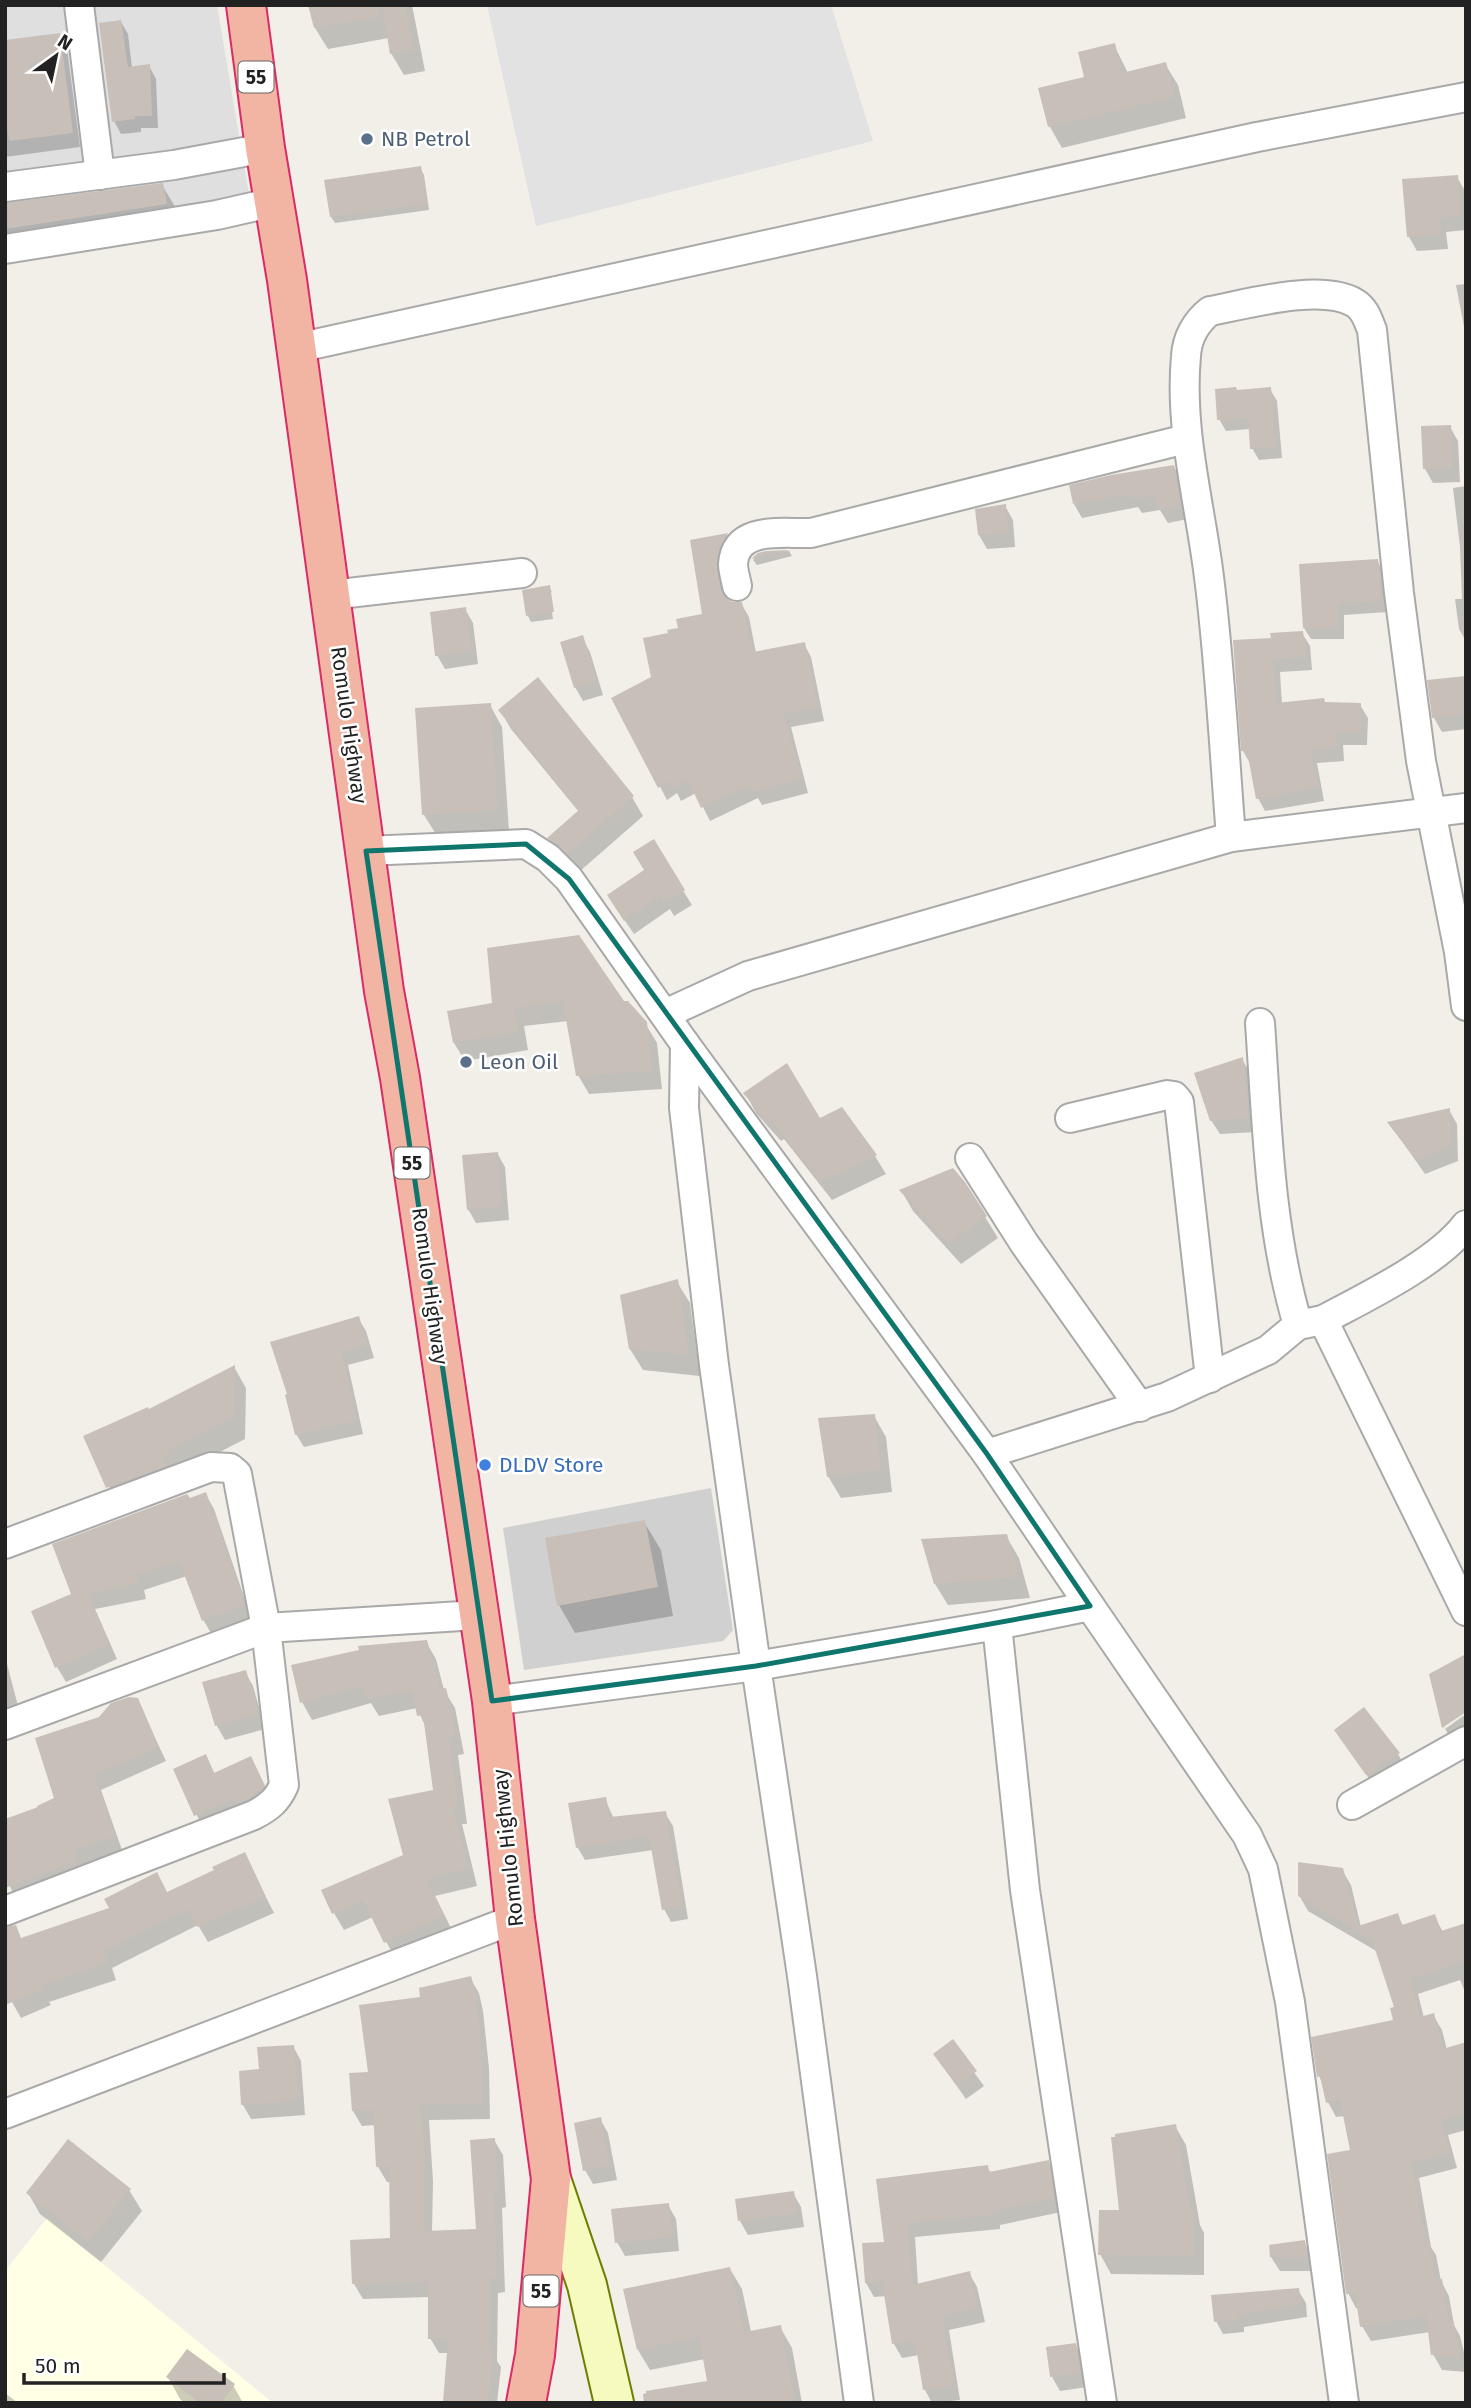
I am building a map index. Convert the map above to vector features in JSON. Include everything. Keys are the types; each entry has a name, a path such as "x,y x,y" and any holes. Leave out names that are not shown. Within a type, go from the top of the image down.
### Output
{"highway":[{"name":"Romulo Highway","path":"246,5 265,148 297,348 384,990 400,1078 492,1701 515,1919 551,2179 535,2355 526,2403"}],"main road":[{"path":"551,2179 587,2285 614,2403"}],"street":[{"path":"79,5 100,175"},
{"path":"297,348 1257,137 1466,97"},
{"path":"5,187 174,165 265,148"},
{"path":"5,249 217,215 274,202"},
{"path":"1231,837 1213,604 1186,439 1186,355 1193,330 1200,319 1210,311 1314,293 1334,295 1355,303 1365,313 1372,330 1399,593 1421,761 1459,952 1466,1006"},
{"path":"737,586 733,564 738,547 751,536 764,533 811,533 1186,439"},
{"path":"331,595 523,573"},
{"path":"665,1014 748,976 1231,837 1466,808"},
{"path":"366,851 527,844 548,858 569,879 685,1044 987,1454 1247,1835 1263,1869 1290,2001 1344,2403"},
{"path":"1260,1023 1270,1169 1287,1287 1310,1322 1466,1611"},
{"path":"685,1044 684,1108 714,1365 859,2403"},
{"path":"1070,1118 1167,1095 1174,1096 1180,1102 1210,1378"},
{"path":"970,1158 1024,1243 1140,1407"},
{"path":"987,1454 1140,1407 1210,1378 1268,1350 1310,1322 1371,1294 1428,1258 1466,1225"},
{"path":"5,1544 211,1467 230,1468 237,1474 266,1629 284,1785 278,1798 254,1815 5,1911"},
{"path":"492,1701 756,1666 997,1625 1090,1606"},
{"path":"5,1725 266,1629 478,1615"},
{"path":"997,1625 1025,1890 1101,2403"},
{"path":"1352,1805 1466,1741"},
{"path":"5,2114 515,1919"}],"highlighted area":[{"path":"526,844 569,879 987,1454 1090,1606 756,1666 492,1701 366,851"}],"shaded area":[{"path":"5,5 217,5 249,195 5,235"},
{"path":"487,5 831,5 873,141 536,226"},
{"path":"711,1488 733,1630 723,1641 524,1670 503,1528"},
{"path":"47,2218 273,2403 5,2403 5,2271"}],"building":[{"path":"308,5 379,5 380,17 314,28"},
{"path":"382,5 405,5 414,50 390,54"},
{"path":"121,20 128,67 150,64 152,116 135,116 135,119 112,122 99,23"},
{"path":"60,33 73,133 9,141 5,115 5,40"},
{"path":"1115,43 1122,73 1166,62 1175,97 1048,127 1038,88 1084,77 1078,52"},
{"path":"421,166 427,204 330,217 324,180"},
{"path":"1458,175 1461,216 1440,218 1441,235 1407,237 1402,179"},
{"path":"163,183 167,204 5,229 5,203"},
{"path":"1236,387 1237,390 1271,387 1276,447 1250,449 1248,418 1217,420 1215,389"},
{"path":"1451,425 1453,468 1423,469 1421,426"},
{"path":"1174,465 1181,505 1158,509 1155,495 1132,499 1131,494 1073,504 1069,485"},
{"path":"1006,504 1008,533 978,535 975,509"},
{"path":"728,533 720,547 716,564 724,596 732,602 742,602 753,652 805,642 818,707 784,714 802,779 753,792 751,785 701,808 688,780 672,789 668,781 658,788 611,698 651,677 643,638 678,628 676,619 702,614 690,540"},
{"path":"790,550 751,559 766,551"},
{"path":"1378,559 1381,601 1338,604 1338,629 1303,628 1299,564"},
{"path":"550,585 554,612 526,616 522,590"},
{"path":"466,607 471,651 435,656 430,612"},
{"path":"1303,631 1306,657 1273,659 1276,703 1324,698 1325,702 1361,703 1361,732 1336,732 1338,748 1311,750 1318,787 1256,799 1247,751 1241,751 1233,640 1271,638 1270,633"},
{"path":"583,635 597,681 574,688 560,642"},
{"path":"1466,676 1466,714 1432,718 1427,680"},
{"path":"538,677 634,796 567,854 547,838 579,810 498,710"},
{"path":"491,703 498,810 422,815 415,708"},
{"path":"654,839 685,890 664,903 660,896 624,921 607,895 644,870 633,852"},
{"path":"579,935 624,1001 628,1001 647,1022 652,1071 576,1076 563,1002 514,1008 519,1032 453,1043 447,1011 492,1003 487,948"},
{"path":"1243,1057 1249,1118 1210,1121 1194,1073"},
{"path":"787,1063 820,1118 842,1107 877,1155 820,1182 772,1121 769,1123 743,1093"},
{"path":"1450,1108 1451,1147 1416,1160 1387,1122"},
{"path":"498,1152 502,1206 467,1210 462,1155"},
{"path":"953,1168 987,1216 948,1244 899,1190"},
{"path":"678,1279 689,1355 629,1349 620,1295"},
{"path":"359,1316 367,1345 342,1352 357,1421 295,1435 285,1395 287,1394 270,1342"},
{"path":"235,1365 234,1417 168,1451 170,1454 161,1458 167,1466 106,1488 83,1436 148,1407 149,1409"},
{"path":"875,1414 881,1470 827,1477 818,1418"},
{"path":"206,1492 245,1605 202,1621 179,1561 137,1575 138,1584 88,1594 110,1644 55,1668 31,1611 71,1594 52,1544 187,1494 190,1498"},
{"path":"645,1520 658,1587 557,1606 545,1538"},
{"path":"1007,1534 1019,1577 934,1584 921,1539"},
{"path":"427,1640 440,1689 446,1688 452,1712 455,1737 449,1738 458,1806 453,1807 469,1868 427,1879 444,1915 384,1943 363,1900 332,1914 321,1890 403,1855 388,1799 433,1790 423,1715 417,1716 412,1690 367,1699 362,1686 300,1703 291,1665 359,1650 358,1646"},
{"path":"1466,1654 1466,1712 1442,1728 1429,1674"},
{"path":"246,1670 259,1714 215,1726 202,1682"},
{"path":"129,1697 138,1698 159,1747 94,1775 116,1836 74,1850 78,1861 5,1888 5,1819 54,1798 35,1738 99,1717 111,1703"},
{"path":"1364,1707 1400,1753 1366,1775 1334,1730"},
{"path":"206,1754 214,1773 251,1756 265,1786 247,1800 236,1804 233,1799 194,1816 173,1769"},
{"path":"606,1797 610,1817 666,1811 682,1906 662,1910 649,1836 576,1848 568,1803"},
{"path":"245,1852 266,1897 197,1927 189,1909 104,1952 108,1963 42,1985 43,1989 5,2005 5,1927 16,1925 21,1938 109,1908 104,1899 157,1872 167,1892"},
{"path":"1298,1862 1343,1868 1358,1926 1398,1913 1402,1925 1435,1914 1441,1931 1466,1923 1466,1960 1411,1979 1420,2017 1434,2013 1443,2049 1466,2042 1466,2113 1441,2120 1450,2153 1412,2163 1425,2238 1428,2238 1436,2280 1442,2279 1448,2319 1453,2319 1461,2358 1431,2355 1426,2316 1360,2327 1355,2293 1346,2294 1327,2154 1350,2150 1340,2100 1326,2103 1320,2076 1317,2077 1311,2037 1393,2020 1390,2008 1394,2007 1372,1940 1298,1896"},
{"path":"471,1976 476,1994 482,2052 482,2104 421,2105 425,2165 424,2231 476,2229 470,2140 495,2138 498,2192 494,2193 497,2278 490,2278 489,2350 493,2350 488,2403 443,2403 448,2339 428,2339 428,2282 352,2284 350,2240 390,2238 389,2166 376,2167 373,2110 352,2111 349,2073 368,2072 359,2005 420,1997 419,1988"},
{"path":"953,2039 977,2071 957,2086 933,2054"},
{"path":"294,2045 298,2101 241,2105 239,2071 259,2069 257,2047"},
{"path":"601,2117 610,2166 583,2171 574,2123"},
{"path":"1176,2124 1191,2211 1194,2211 1194,2256 1098,2255 1099,2210 1119,2210 1111,2137 1115,2137 1115,2134"},
{"path":"68,2139 131,2189 88,2242 26,2193"},
{"path":"1049,2160 1054,2198 993,2211 994,2215 908,2223 912,2285 970,2271 978,2308 942,2316 954,2386 923,2390 915,2341 892,2344 882,2282 865,2283 862,2243 884,2242 876,2179 988,2165 989,2172"},
{"path":"794,2191 797,2213 738,2221 735,2199"},
{"path":"669,2203 672,2237 615,2243 611,2209"},
{"path":"1305,2240 1308,2258 1270,2257 1269,2245"},
{"path":"730,2267 745,2332 781,2325 795,2403 647,2403 646,2391 707,2381 699,2337 637,2350 623,2289"},
{"path":"1299,2288 1301,2304 1237,2315 1238,2320 1214,2322 1211,2295"},
{"path":"1076,2343 1081,2373 1050,2377 1046,2347"},
{"path":"187,2349 235,2384 221,2403 200,2403 166,2377"}],"place":[{"name":"NB Petrol","path":"367,139"},
{"name":"Leon Oil","path":"466,1062"},
{"name":"DLDV Store","path":"485,1465"}]}
